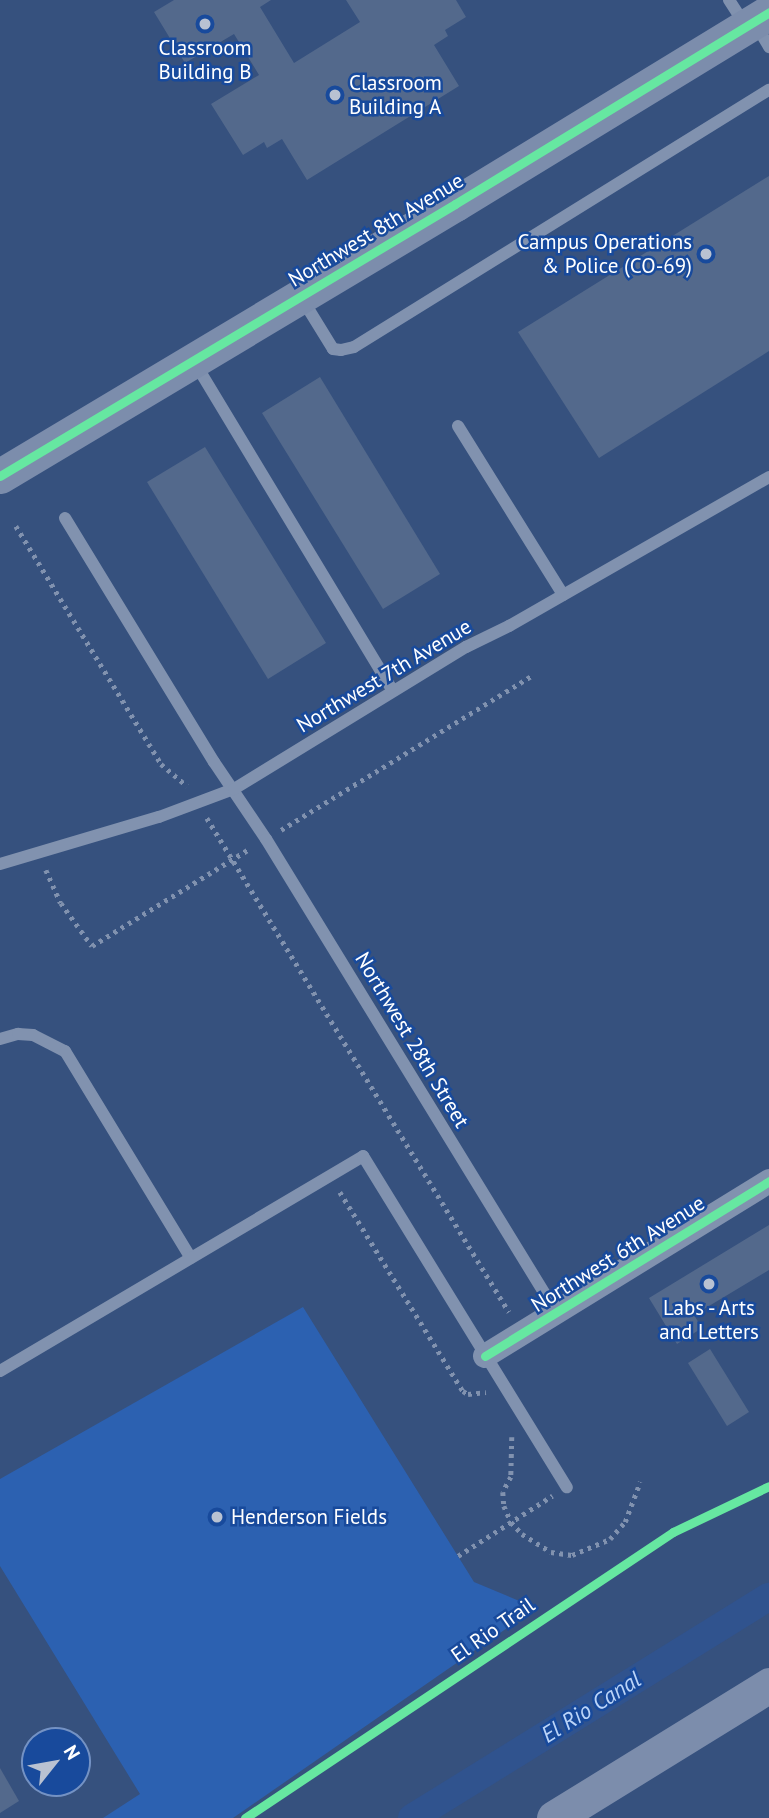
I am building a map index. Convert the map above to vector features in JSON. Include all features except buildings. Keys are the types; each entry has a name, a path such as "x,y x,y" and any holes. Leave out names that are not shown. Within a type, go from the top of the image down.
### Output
{"street":[{"name":"Northwest 8th Avenue","path":"0,476 753,21"},
{"name":"Northwest 6th Avenue","path":"485,1356 769,1181"},
{"path":"554,1818 769,1685"}],"lane":[{"path":"300,296 333,349 354,347 769,90"},
{"path":"193,360 393,691"},
{"path":"458,426 563,595"},
{"name":"Northwest 7th Avenue","path":"0,864 198,804 234,789 393,691 769,477"},
{"name":"Northwest 28th Street","path":"65,518 556,1312"},
{"path":"0,1039 18,1034 33,1035 65,1051 191,1258"},
{"path":"0,1371 363,1156 567,1487"}],"path":[{"path":"16,526 161,764 180,779 198,804 522,1333"},
{"path":"339,1191 463,1391 468,1394 486,1391"},
{"path":"640,1482 646,1492"},
{"path":"458,1556 567,1487"}],"shaded area":[{"name":"Henderson Fields","path":"303,1307 474,1582 536,1608 233,1818 103,1818 140,1794 0,1566 0,1479"}],"waterway":[{"name":"El Rio Canal","path":"412,1818 769,1597"}],"cycle path":[{"path":"0,476 455,204 769,12"},
{"path":"485,1356 769,1181"},
{"name":"El Rio Trail","path":"245,1818 673,1532 769,1486"}],"place":[{"name":"Classroom Building B","path":"205,24"},
{"name":"Classroom Building A","path":"335,95"},
{"name":"Campus Operations & Police (CO-69)","path":"706,254"},
{"name":"Labs - Arts and Letters","path":"709,1284"},
{"name":"Henderson Fields","path":"217,1517"}]}
